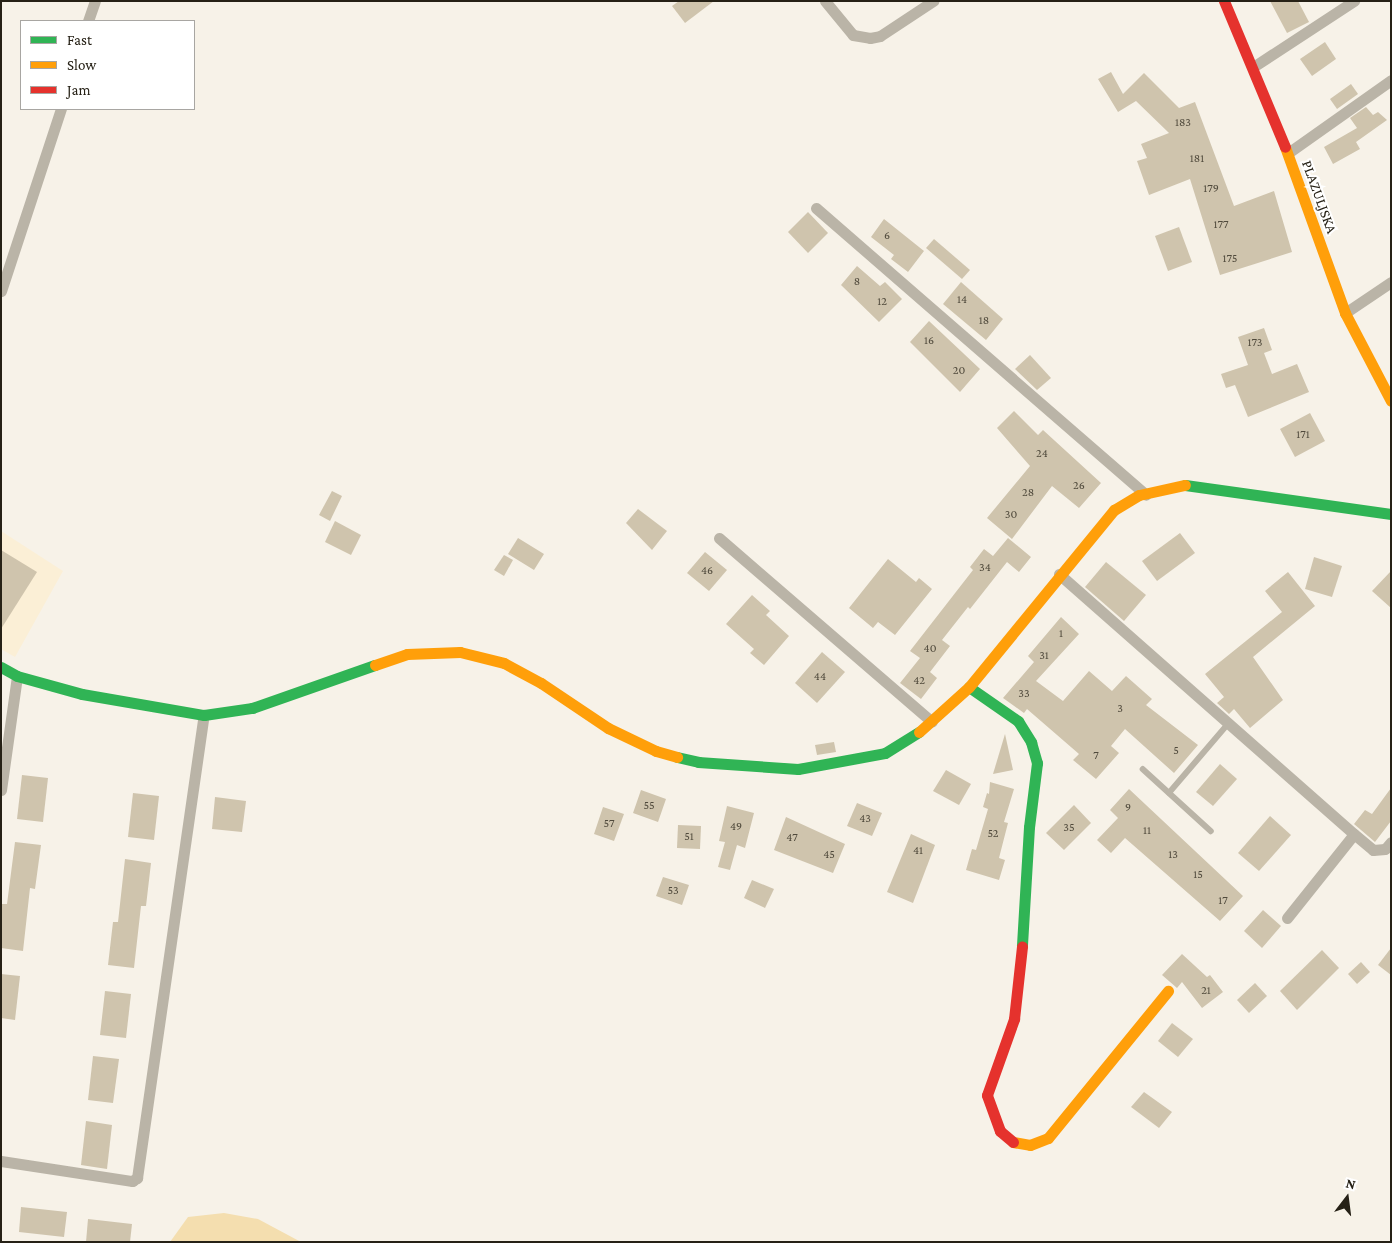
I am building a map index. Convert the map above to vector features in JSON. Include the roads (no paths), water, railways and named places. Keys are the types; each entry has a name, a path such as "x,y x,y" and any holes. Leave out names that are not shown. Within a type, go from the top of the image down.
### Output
{"street":[{"path":"88,20 94,1"},
{"path":"825,1 853,35 870,38 880,36 934,1"},
{"name":"PLAZULJSKA","path":"1224,1 1288,153 1345,312 1390,397"},
{"path":"1253,67 1354,1"},
{"path":"1288,153 1391,80"},
{"path":"1,291 61,110"},
{"path":"816,208 1146,495"},
{"path":"1345,312 1391,282"},
{"path":"1,667 17,676 82,694 204,715 252,708 407,654 460,652 504,663 541,683 608,728 656,751 698,762 798,769 841,763 884,753 911,739 969,687 1059,574 1114,510 1139,496 1190,484 1391,514"},
{"path":"719,538 932,722"},
{"path":"1059,574 1373,850 1385,849 1391,842"},
{"path":"1,790 17,676"},
{"path":"969,687 1018,721 1031,742 1037,763 1029,827 1018,993 1014,1019 987,1095 1000,1131 1014,1142 1030,1145 1048,1138 1168,991"},
{"path":"1,1161 132,1181 137,1178 204,715"},
{"path":"1287,918 1354,834"}],"lane":[{"path":"1169,793 1228,724"},
{"path":"1143,769 1211,831"}]}
